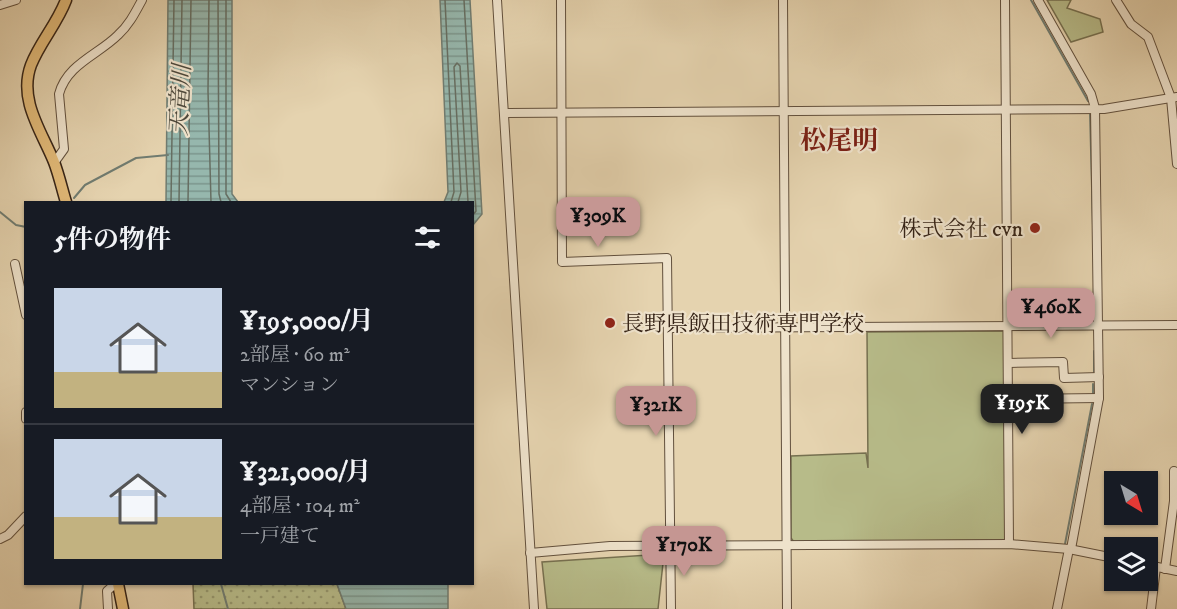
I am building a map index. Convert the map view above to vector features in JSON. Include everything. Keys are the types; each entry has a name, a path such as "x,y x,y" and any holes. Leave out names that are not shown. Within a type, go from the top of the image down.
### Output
{"main road":[{"path":"66,0 57,22 35,55 27,81 30,109 54,163 66,201"},
{"path":"117,585 123,609"}],"street":[{"path":"0,5 16,0"},
{"path":"54,163 64,149 59,94 62,85 87,57 116,37 129,23 142,0"},
{"path":"496,0 534,609"},
{"path":"561,0 562,262 667,258 671,609"},
{"path":"783,0 787,609"},
{"path":"1005,0 1009,544"},
{"path":"1038,0 1091,94 1095,108 1096,326 1099,398 1057,609"},
{"path":"1116,0 1131,24 1148,37 1174,98 1177,164"},
{"path":"504,113 1095,108 1130,106 1174,98"},
{"path":"15,264 24,306"},
{"path":"669,328 1177,325"},
{"path":"1009,363 1064,362 1064,378 1099,377"},
{"path":"1009,399 1099,398"},
{"path":"1158,560 1174,501 1174,471"},
{"path":"0,539 8,535 24,518"},
{"path":"530,553 610,546 1009,544 1070,549 1104,556"},
{"path":"1158,567 1177,571"},
{"path":"108,609 107,591 116,585"},
{"path":"1151,609 1153,591"}],"green space":[{"path":"1047,0 1071,0 1067,8 1100,19 1103,32 1071,42"},
{"path":"1004,331 1006,540 794,542 791,538 791,456 866,453 868,468 867,332"},
{"path":"664,554 658,609 547,609 542,562"},
{"path":"193,585 337,585 346,609 194,609"}],"water":[{"name":"天竜川","path":"168,0 232,0 232,194 237,201 166,201"},
{"path":"440,0 470,0 482,214 474,224 474,201 444,201 448,192"},
{"path":"337,585 448,585 448,609 346,609"}],"waterway":[{"path":"1031,0 1088,101"},
{"path":"1090,113 1093,225"},
{"path":"74,198 85,185 136,158 168,155"},
{"path":"0,212 16,225 24,227"},
{"path":"1094,351 1094,372"},
{"path":"1093,384 1093,394"},
{"path":"1065,544 1092,404"},
{"path":"80,609 83,585"},
{"path":"221,585 228,609"}],"place":[{"name":"株式会社 cvn","path":"1035,228"},
{"name":"長野県飯田技術専門学校","path":"610,323"}],"district":[{"name":"松尾明","path":"839,140"}]}
